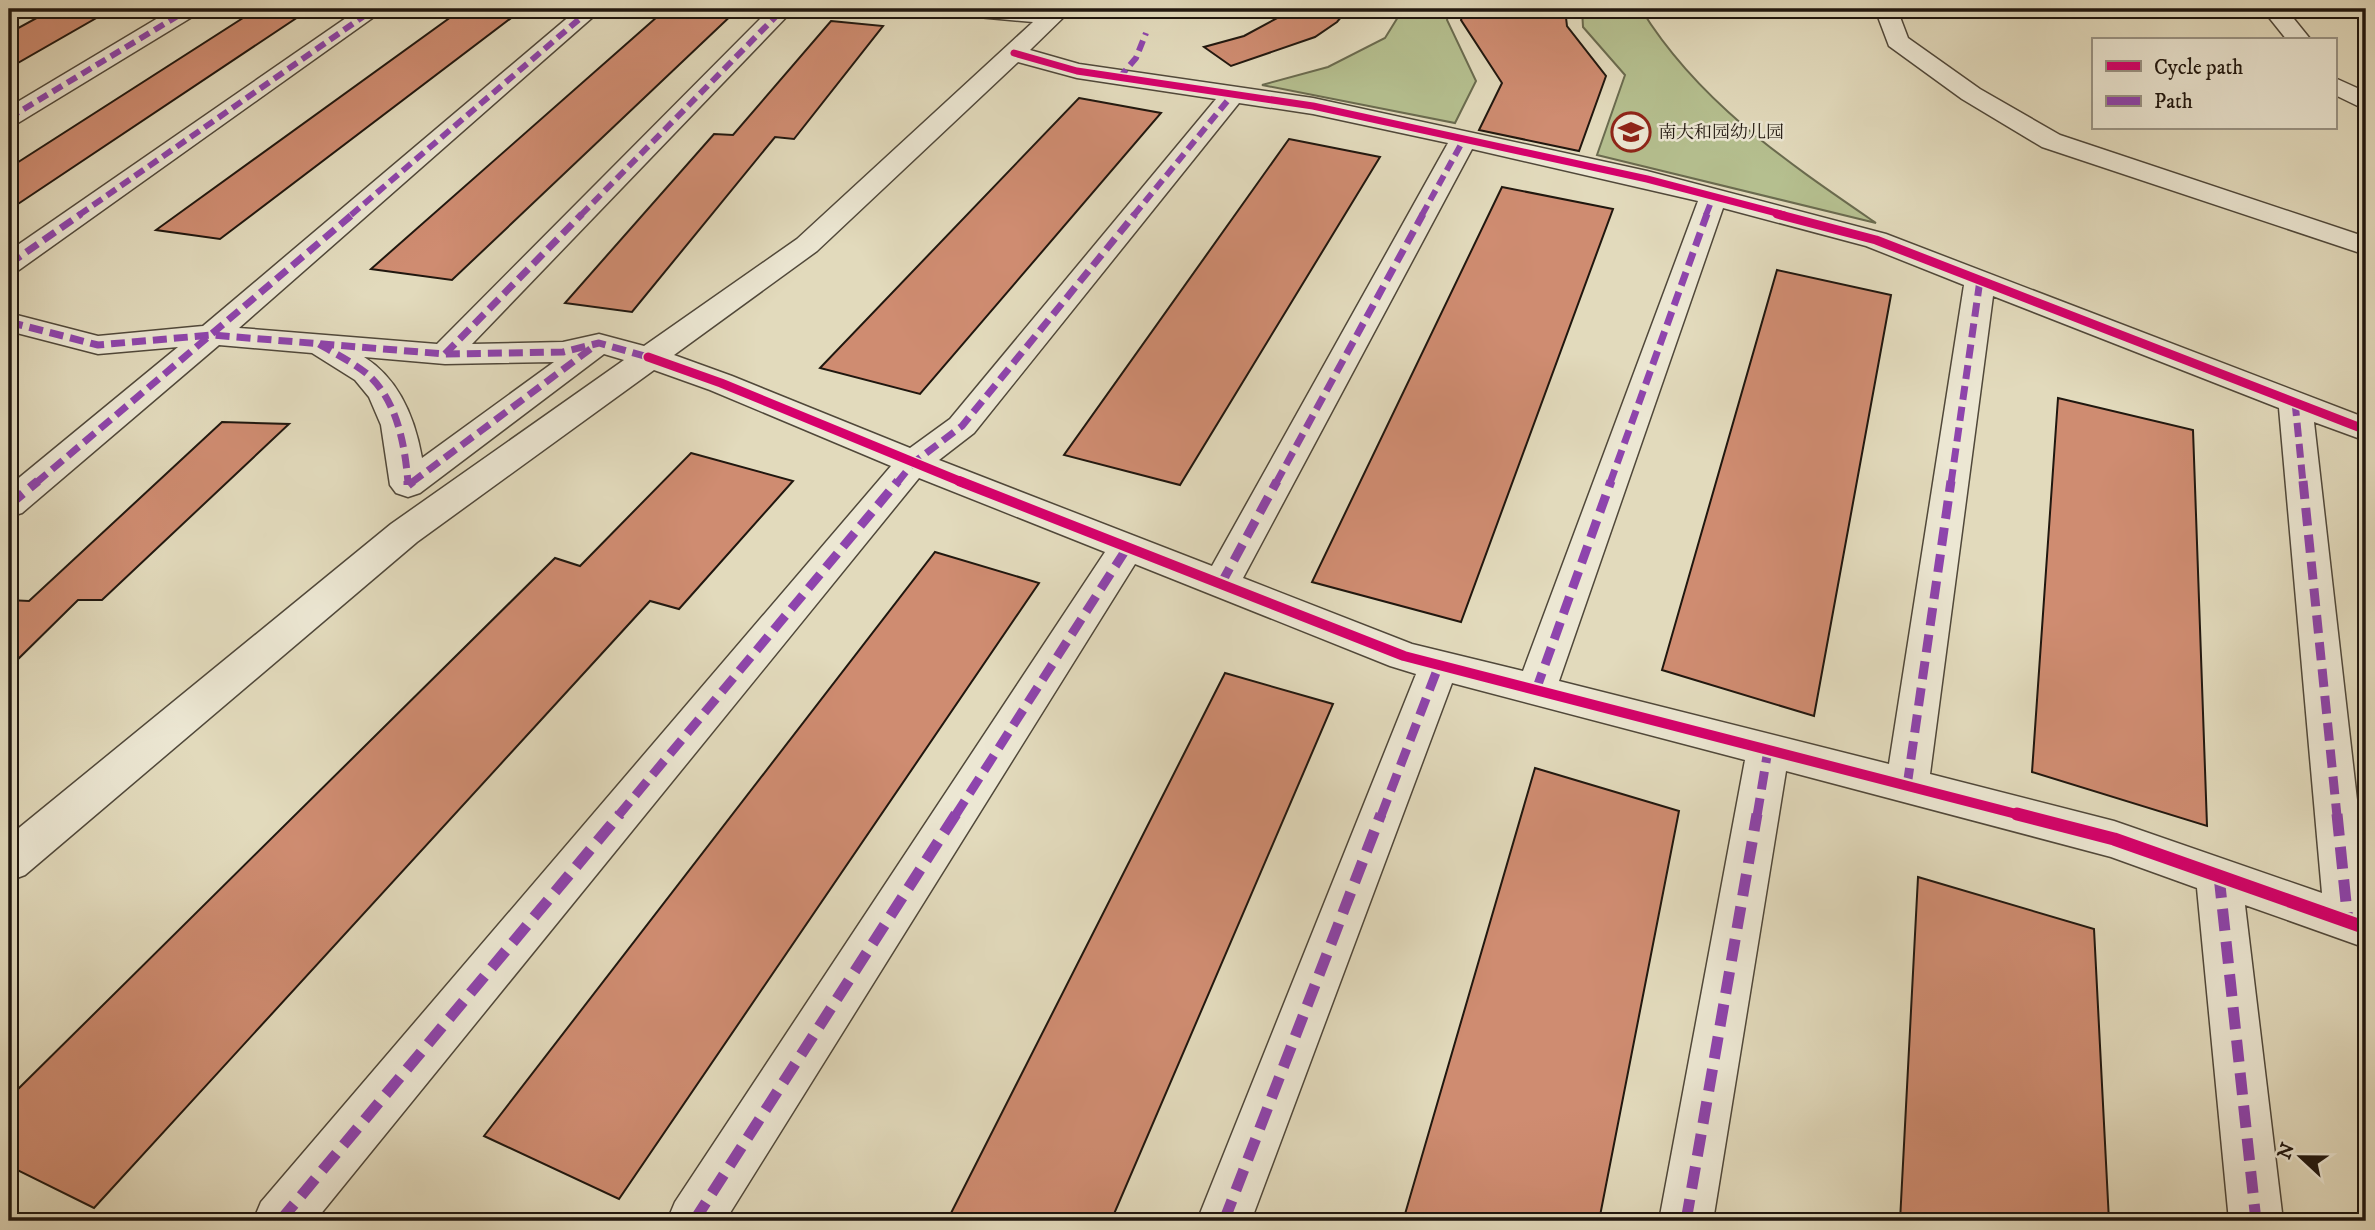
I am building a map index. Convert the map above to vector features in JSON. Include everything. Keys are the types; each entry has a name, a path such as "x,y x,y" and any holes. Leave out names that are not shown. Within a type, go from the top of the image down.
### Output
{"street":[{"path":"9,118 189,9"},
{"path":"9,264 374,9"},
{"path":"9,505 212,335 591,9"},
{"path":"445,354 783,9"},
{"path":"967,9 1057,13"},
{"path":"1885,9 1897,41 1971,94 2052,141 2366,246"},
{"path":"2280,9 2278,15 2297,38"},
{"path":"9,862 404,533 807,244 1057,13"},
{"path":"1014,53 1077,71 1313,106 1647,179 1876,240 2366,430"},
{"path":"2336,86 2366,102"},
{"path":"280,1221 913,463 962,426 1233,94"},
{"path":"1221,584 1464,139"},
{"path":"1536,690 1713,197"},
{"path":"1907,786 1980,280"},
{"path":"9,322 98,345 212,335 445,354 563,352 599,344 648,357 721,383 913,463 1404,656 2114,839 2357,925 2295,402"},
{"path":"316,342 367,374 393,410 405,448 408,485 599,344"},
{"path":"694,1221 1128,548"},
{"path":"1224,1221 1439,665"},
{"path":"1686,1221 1768,750"},
{"path":"2219,876 2256,1221"}],"green space":[{"path":"1403,9 1450,9 1447,20 1476,81 1455,123 1262,85 1328,67 1385,38"},
{"path":"1582,9 1641,9 1689,73 1746,128 1876,223 1597,155 1625,75 1583,27"}],"building":[{"path":"53,9 112,9 9,68 9,33"},
{"path":"257,9 310,9 9,210 9,168"},
{"path":"462,9 523,9 220,239 156,230"},
{"path":"666,9 738,9 452,280 371,269"},
{"path":"1294,9 1348,9 1337,22 1315,37 1231,66 1204,47 1244,36"},
{"path":"1465,9 1565,9 1567,26 1606,76 1579,151 1479,130 1502,83 1461,20"},
{"path":"831,21 883,26 794,139 775,137 632,312 565,303 714,134 733,135"},
{"path":"1079,98 1161,113 920,394 820,368"},
{"path":"1289,139 1380,157 1180,485 1064,455"},
{"path":"1502,187 1613,209 1461,622 1312,582"},
{"path":"1777,270 1891,295 1814,716 1662,670"},
{"path":"2058,398 2193,430 2207,826 2032,772"},
{"path":"222,422 289,424 102,600 78,600 9,668 9,600 29,601"},
{"path":"691,453 793,481 679,609 650,601 94,1208 9,1166 9,1098 555,558 580,566"},
{"path":"935,552 1039,583 619,1199 484,1136"},
{"path":"1225,673 1333,704 1111,1221 947,1221"},
{"path":"1535,768 1679,811 1599,1221 1403,1221"},
{"path":"1918,877 2094,929 2109,1221 1900,1221"}],"marked path":[{"path":"9,118 189,9"},
{"path":"9,264 374,9"},
{"path":"9,505 212,335 591,9"},
{"path":"445,354 783,9"},
{"path":"1119,78 1136,58 1146,33"},
{"path":"280,1221 913,463 962,426 1233,94"},
{"path":"1221,584 1464,139"},
{"path":"1536,690 1713,197"},
{"path":"1907,786 1980,280"},
{"path":"9,322 98,345 212,335 445,354 563,352 599,343 648,357"},
{"path":"319,344 367,374 393,410 405,448 408,485"},
{"path":"408,485 593,347"},
{"path":"2295,402 2348,922"},
{"path":"694,1221 1127,548"},
{"path":"1224,1221 1439,665"},
{"path":"1686,1221 1768,750"},
{"path":"2219,876 2256,1221"}],"cycle path":[{"path":"1014,53 1077,71 1313,106 1647,179 1876,240 2366,430"},
{"path":"648,357 721,383 939,473 1404,656 2114,839 2366,928"}],"place":[{"name":"南大和园幼儿园","path":"1631,132"}]}
